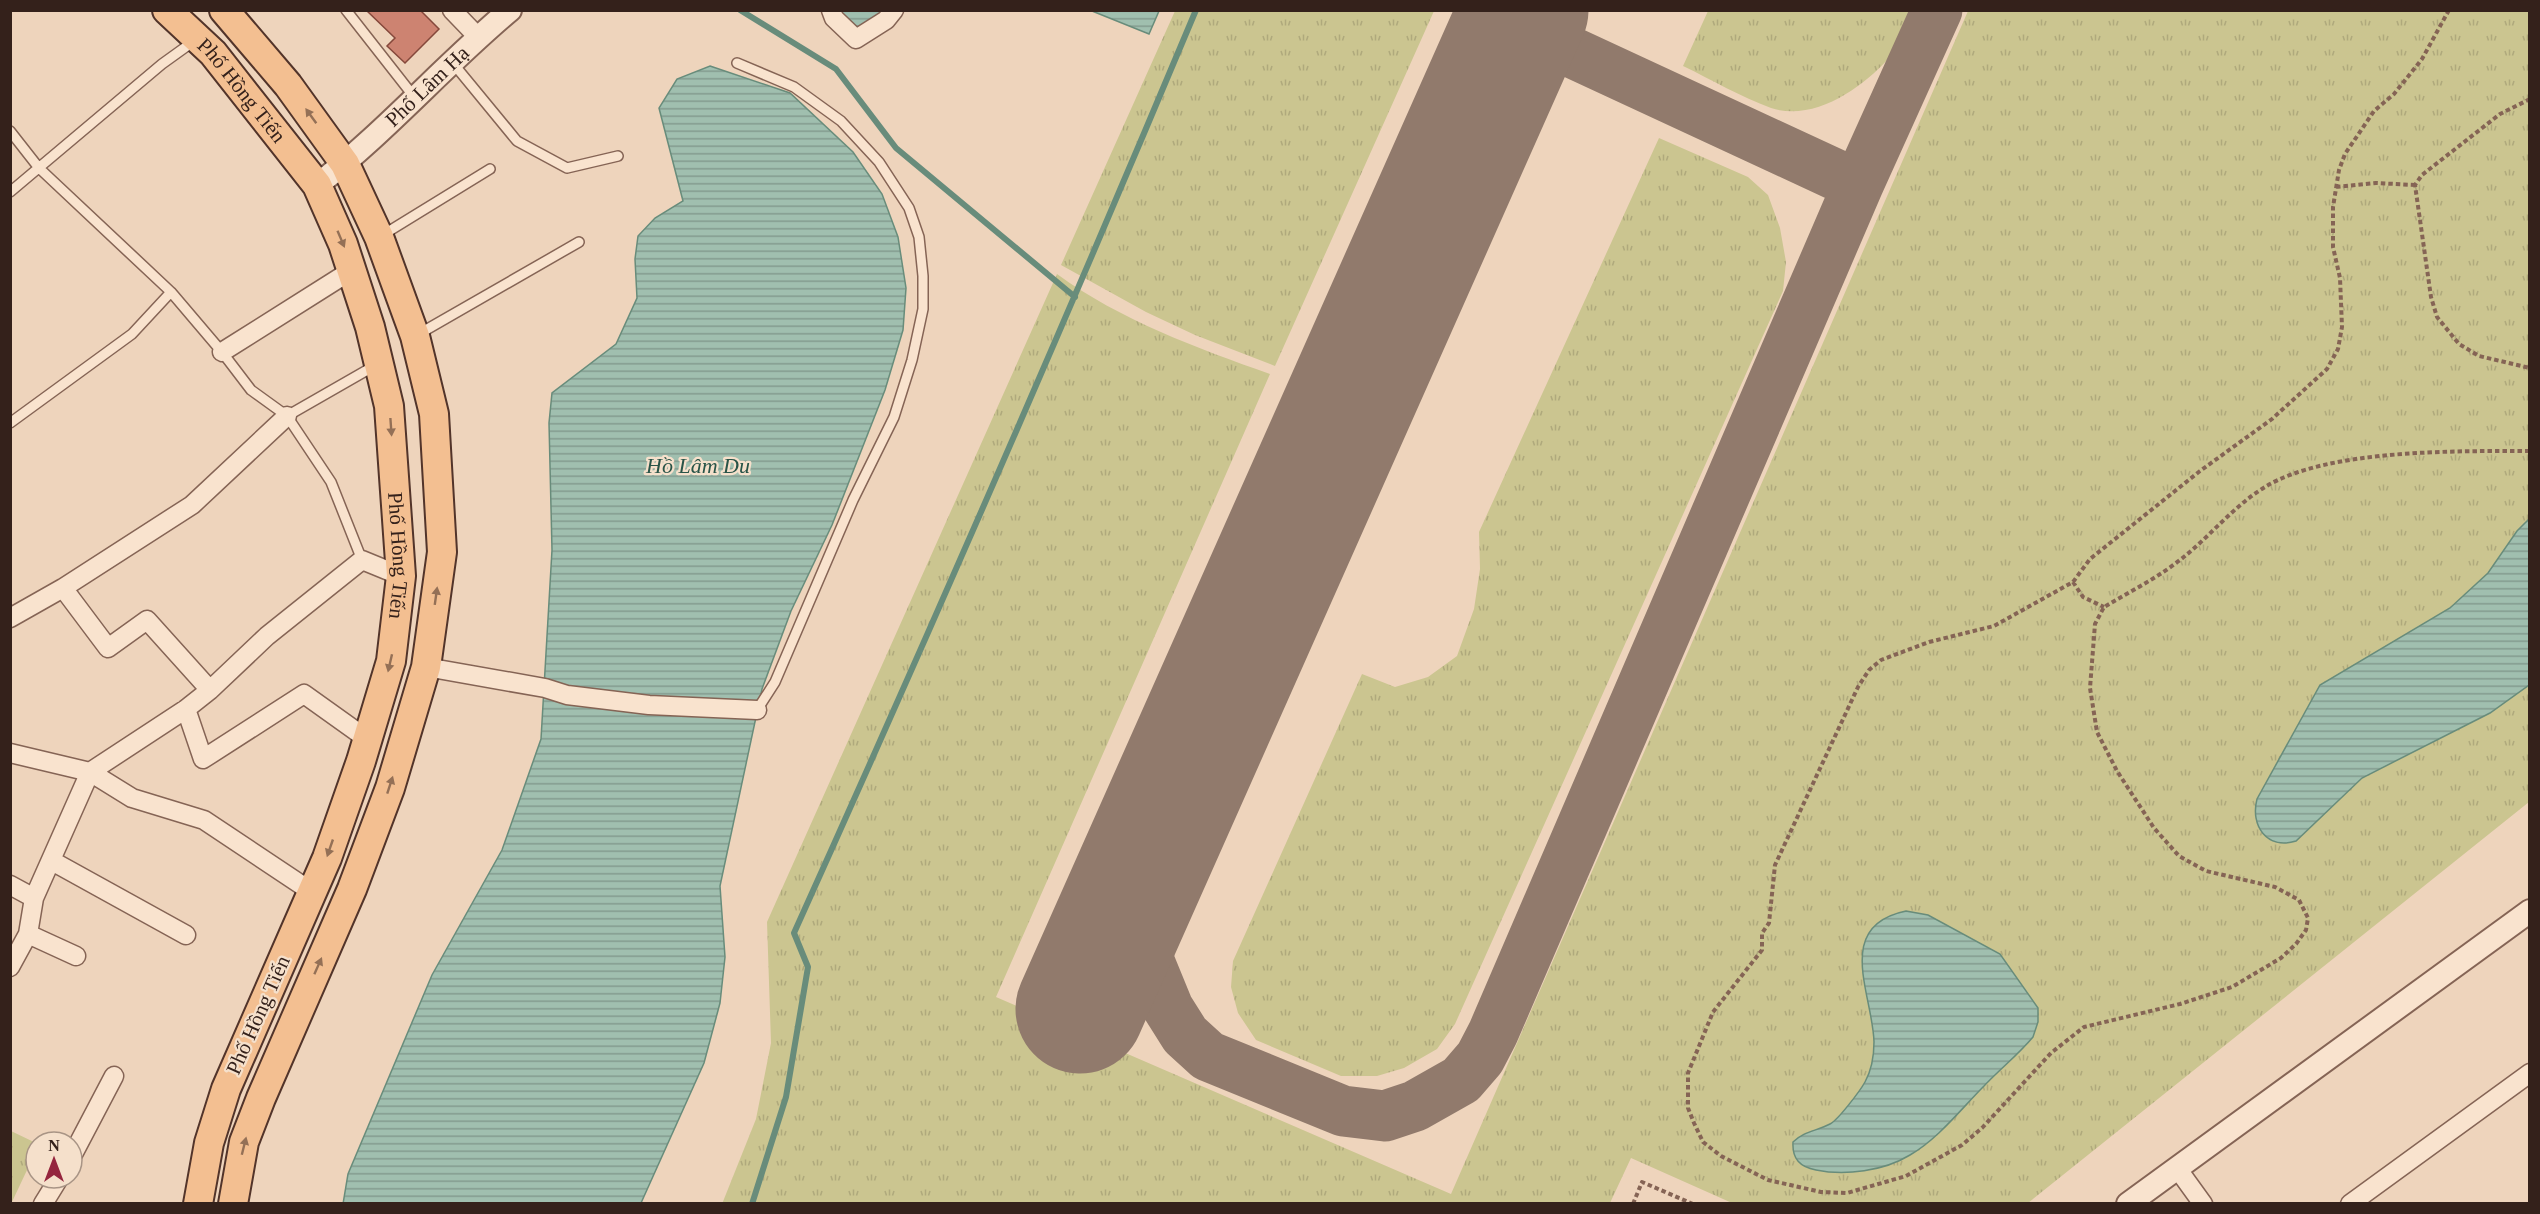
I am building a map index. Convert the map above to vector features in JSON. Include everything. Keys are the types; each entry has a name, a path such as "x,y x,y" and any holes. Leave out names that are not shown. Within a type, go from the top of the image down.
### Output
{"main road":[{"name":"Phố Hồng Tiến","path":"167,10 213,53 317,185 352,270 389,406 401,576 391,661 368,739 327,858 226,1089 209,1143 198,1203"},
{"name":"Phố Hồng Tiến","path":"224,10 288,86 345,164 379,237 415,336 434,414 442,552 426,668 390,788 352,890 244,1142 233,1203"}],"street":[{"path":"452,10 478,37"},
{"name":"Phố Lâm Hạ","path":"317,185 345,164 478,37 510,10"},
{"path":"831,10 834,18 856,39 886,20 894,10"},
{"path":"222,352 352,270"},
{"path":"10,618 63,588 192,505 287,416"},
{"path":"10,967 28,934 34,898 90,772 186,709 210,690 267,636 362,560 401,576"},
{"path":"63,588 108,648 147,620 210,690"},
{"path":"426,668 535,686 567,695 649,705 757,710"},
{"path":"186,709 203,759 304,694 368,739"},
{"path":"10,753 90,772 132,798 204,820 312,892"},
{"path":"52,861 186,935"},
{"path":"10,885 34,898"},
{"path":"2128,1203 2529,911"},
{"path":"28,934 76,956"},
{"path":"2350,1203 2529,1073"},
{"path":"84,1133 114,1076"},
{"path":"2177,1168 2203,1203"},
{"path":"43,1203 51,1190"}],"lane":[{"path":"346,10 415,98"},
{"path":"10,192 162,64 197,39"},
{"path":"452,62 517,141 567,168 618,156"},
{"path":"737,63 794,87 841,121 879,162 909,208 919,237 923,276 923,309 912,360 894,417 853,500 775,682 757,710"},
{"path":"10,131 39,168 171,292 251,390 287,416 331,482 362,560"},
{"path":"379,237 490,169"},
{"path":"415,336 579,242"},
{"path":"10,423 132,334 171,292"},
{"path":"287,416 378,363"}],"path":[{"path":"2449,10 2422,59 2394,94 2374,111 2345,153 2333,207 2333,247 2340,278 2342,327 2338,350 2327,369 2272,419 2125,529 2090,559 2073,582 1994,626 1929,642 1881,660 1869,670 1858,687 1775,865 1769,922 1762,933 1762,950 1713,1012 1689,1073 1688,1108 1703,1142 1721,1156 1768,1180 1821,1192 1847,1193 1906,1176 1939,1159 1969,1139 1982,1128 2051,1053 2084,1027 2180,1004 2232,987 2281,958 2296,944 2306,930 2307,918 2299,900 2275,887 2206,871 2179,856 2154,828 2112,762 2097,732 2090,687 2096,624 2104,607 2182,558 2263,488 2296,472 2336,463 2410,454 2529,451"},
{"path":"2529,99 2499,114 2422,176 2415,185 2436,317 2460,344 2479,356 2529,368"},
{"path":"2336,187 2376,183 2415,185"},
{"path":"2073,582 2083,597 2104,607"},
{"path":"1633,1203 1642,1182 1694,1203"}],"green space":[{"path":"1708,10 1914,11 1892,54 1864,81 1835,100 1819,107 1787,111 1760,104 1683,66"},
{"path":"1175,11 1434,11 1275,366 1195,335 1146,312 1061,265"},
{"path":"1968,11 2529,11 2529,802 2028,1203 1732,1203 1631,1158 1610,1203 722,1204 756,1119 771,1043 767,922 1057,274 1133,319 1187,343 1270,374 996,997 1451,1194"},
{"path":"1659,138 1748,177 1768,195 1780,228 1786,262 1783,291 1455,1024 1437,1049 1404,1068 1377,1076 1341,1076 1256,1040 1238,1013 1231,987 1233,961 1362,674 1395,687 1428,677 1457,656 1474,609 1480,569 1479,532"},
{"path":"11,1131 24,1137 24,1176 11,1204"}],"water":[{"path":"833,11 884,11 859,32"},
{"path":"1092,11 1159,11 1149,34"},
{"name":"Hồ Lâm Du","path":"710,66 790,93 853,152 882,194 898,237 906,288 903,330 885,390 832,525 791,611 762,689 720,886 725,957 720,1003 704,1063 641,1203 343,1204 348,1174 432,975 502,850 541,739 552,550 549,423 552,393 616,344 637,298 635,259 638,236 655,218 683,201 659,108 677,79"},
{"path":"2529,519 2529,685 2490,713 2362,778 2296,841 2286,843 2269,839 2263,834 2256,818 2257,799 2320,685 2450,608 2488,573 2517,531"},
{"path":"1906,911 1928,915 2000,954 2038,1008 2038,1022 2033,1037 1940,1132 1910,1155 1888,1165 1864,1171 1827,1172 1810,1169 1796,1158 1793,1142 1806,1133 1830,1124 1838,1117 1862,1086 1872,1063 1874,1042 1864,984 1862,964 1864,947 1870,931 1884,919"}],"building":[{"path":"366,10 420,10 439,29 405,63 387,46 395,38"}],"waterway":[{"path":"740,10 836,69 896,148 1075,297"},
{"path":"752,1204 786,1097 808,967 794,933 998,473 1196,10"}],"taxiway":[{"path":"1146,862 1143,931 1150,964 1168,1008 1185,1035 1208,1056 1343,1111 1385,1116 1415,1106 1461,1080 1480,1058 1493,1033 1858,185 1937,10"},
{"path":"1517,27 1858,185"}],"runway":[{"path":"1080,1009 1524,10"}]}
